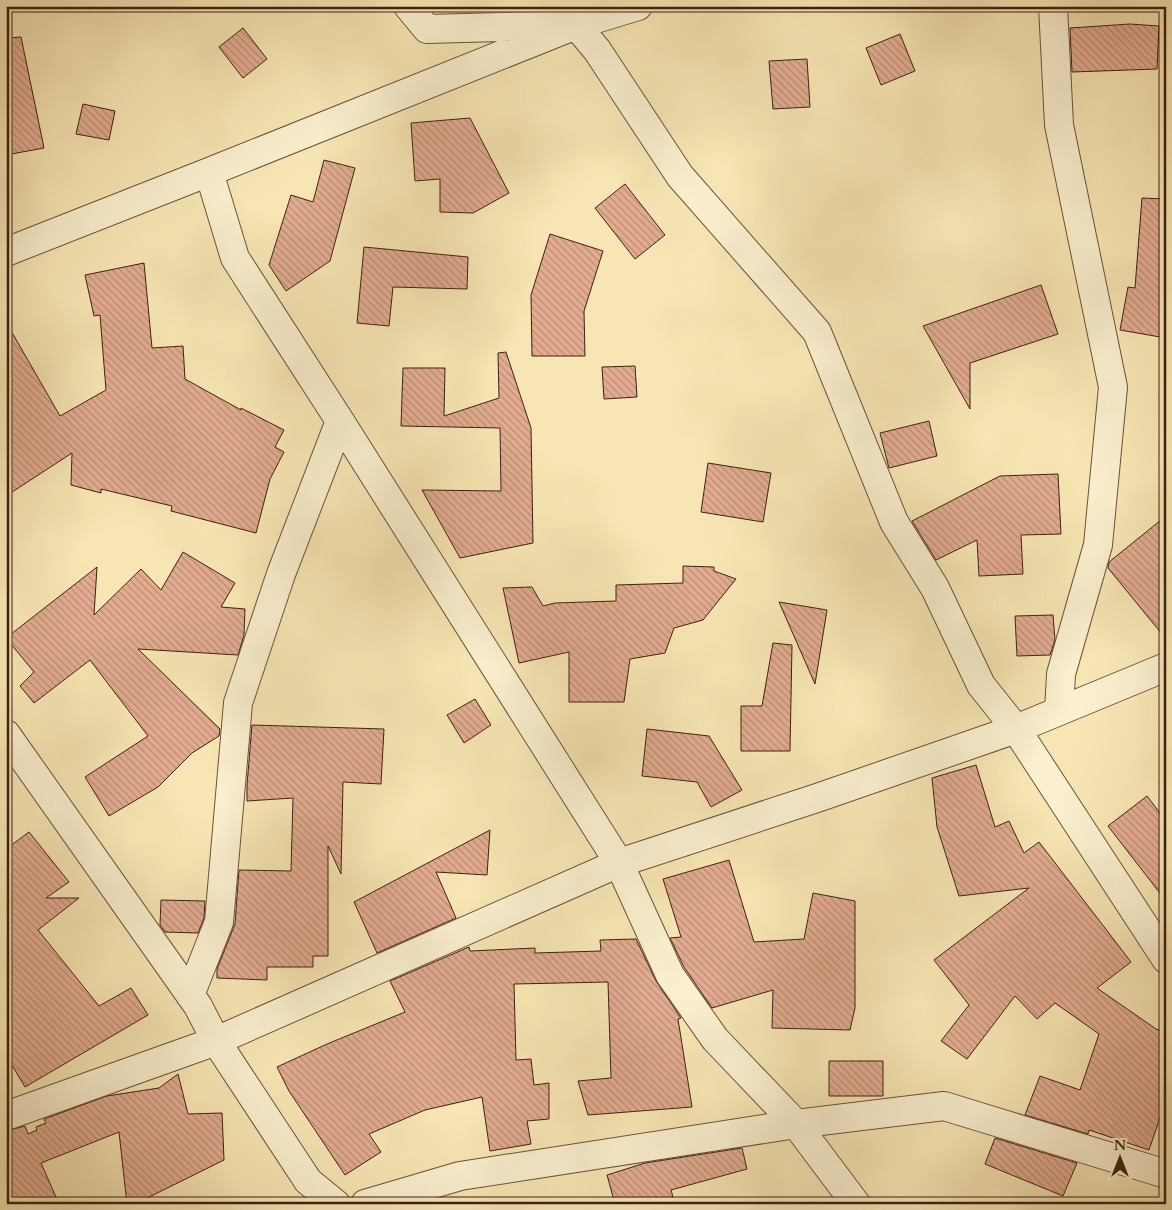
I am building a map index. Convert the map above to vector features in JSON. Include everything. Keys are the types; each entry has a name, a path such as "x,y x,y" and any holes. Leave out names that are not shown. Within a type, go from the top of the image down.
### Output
{"street":[{"path":"408,6 427,29 571,16 638,6"},
{"path":"1053,6 1059,124 1113,388 1098,545 1061,674 1059,711"},
{"path":"6,252 209,172 571,16"},
{"path":"571,16 597,50 680,176 817,332 894,522 935,588 981,685 1016,729 1166,959"},
{"path":"209,172 235,258 619,864 670,975 715,1039 796,1124 856,1204"},
{"path":"190,995 219,922 238,704 281,574 340,421"},
{"path":"6,1116 216,1041 619,864 1016,729 1166,667"},
{"path":"6,734 198,1006 216,1041 308,1182 336,1204"},
{"path":"366,1204 460,1176 796,1124 944,1106 1166,1174"}],"building":[{"path":"1130,24 1159,26 1157,69 1072,72 1070,28"},
{"path":"243,28 267,59 243,78 219,47"},
{"path":"900,34 915,71 881,85 866,48"},
{"path":"21,37 44,148 6,155 6,38"},
{"path":"807,59 810,107 773,109 769,61"},
{"path":"83,104 115,111 109,140 76,134"},
{"path":"470,118 509,193 473,213 440,212 440,179 415,181 411,123"},
{"path":"324,160 355,168 330,261 286,291 269,265 291,195 313,202"},
{"path":"625,184 665,235 635,259 595,208"},
{"path":"1142,198 1166,199 1166,338 1120,330 1128,287 1135,288"},
{"path":"550,234 603,251 584,311 585,356 532,356 531,295"},
{"path":"364,247 468,257 467,289 393,287 389,326 357,323"},
{"path":"144,263 152,348 183,346 185,379 241,410 241,408 284,430 275,447 284,452 270,479 256,533 171,511 172,506 101,489 101,493 71,485 72,453 6,496 6,322 60,416 106,390 100,315 94,316 85,275"},
{"path":"1041,285 1058,334 970,363 970,409 923,326"},
{"path":"506,352 531,428 533,543 460,558 422,490 501,491 500,428 401,426 403,368 445,368 444,416 499,398 498,353"},
{"path":"635,366 637,397 604,399 602,367"},
{"path":"929,421 937,456 889,468 880,433"},
{"path":"708,463 771,473 763,522 701,512"},
{"path":"1058,474 1061,534 1021,535 1023,574 979,576 977,540 936,560 912,521 1000,476"},
{"path":"1166,516 1166,639 1108,568 1109,562"},
{"path":"183,552 235,583 221,607 245,609 244,635 238,655 138,649 220,729 219,736 192,753 158,787 109,816 85,777 148,736 90,660 34,703 20,686 34,672 6,638 97,567 94,615 141,569 161,590"},
{"path":"683,566 714,567 714,571 736,579 703,620 674,628 665,653 630,659 624,702 569,702 569,652 519,663 503,588 532,587 543,606 555,603 616,601 616,585 683,583"},
{"path":"779,602 827,610 815,684"},
{"path":"1053,615 1055,640 1050,655 1017,656 1015,616"},
{"path":"773,643 792,645 790,751 741,751 741,706 762,706"},
{"path":"475,699 491,725 464,743 447,715"},
{"path":"252,725 384,729 381,784 343,782 341,874 328,846 328,956 313,956 313,967 267,967 267,980 217,978 217,969 235,924 239,870 291,871 293,798 247,801"},
{"path":"647,729 709,736 742,790 711,807 697,782 642,776"},
{"path":"976,765 995,827 1009,821 1024,853 1039,842 1131,962 1097,988 1156,1029 1166,1032 1166,1100 1149,1150 1089,1130 1088,1134 1025,1115 1040,1076 1080,1090 1099,1034 1055,1003 1037,1019 1015,996 967,1059 941,1041 969,1005 934,960 1029,888 959,896 937,827 932,778"},
{"path":"1147,796 1166,821 1166,901 1108,826"},
{"path":"490,830 487,875 436,872 456,918 377,953 354,902"},
{"path":"29,832 69,882 46,898 79,898 38,930 99,1006 131,988 148,1015 25,1087 6,1055 6,849"},
{"path":"729,860 754,942 804,939 813,893 855,901 855,1008 850,1030 772,1028 773,990 712,1008 684,967 670,938 681,937 663,879"},
{"path":"161,900 205,901 204,918 198,933 165,932 160,925"},
{"path":"636,939 656,981 681,1018 678,1019 692,1107 588,1115 578,1081 611,1078 608,982 514,984 516,1060 531,1059 534,1085 549,1083 549,1119 527,1121 531,1144 490,1151 482,1097 425,1110 369,1134 381,1152 345,1175 289,1091 277,1067 405,1012 390,981 469,947 470,951 535,948 535,953 601,951 600,940"},
{"path":"829,1061 883,1061 883,1096 829,1096"},
{"path":"178,1074 188,1114 222,1113 224,1160 135,1204 127,1204 119,1132 41,1163 59,1204 6,1204 6,1131 25,1126 28,1134 37,1130 36,1127 46,1123 44,1119 107,1096 159,1088"},
{"path":"995,1138 1077,1163 1063,1196 985,1164"},
{"path":"742,1148 747,1169 671,1190 675,1204 615,1204 607,1175 645,1163"}]}
